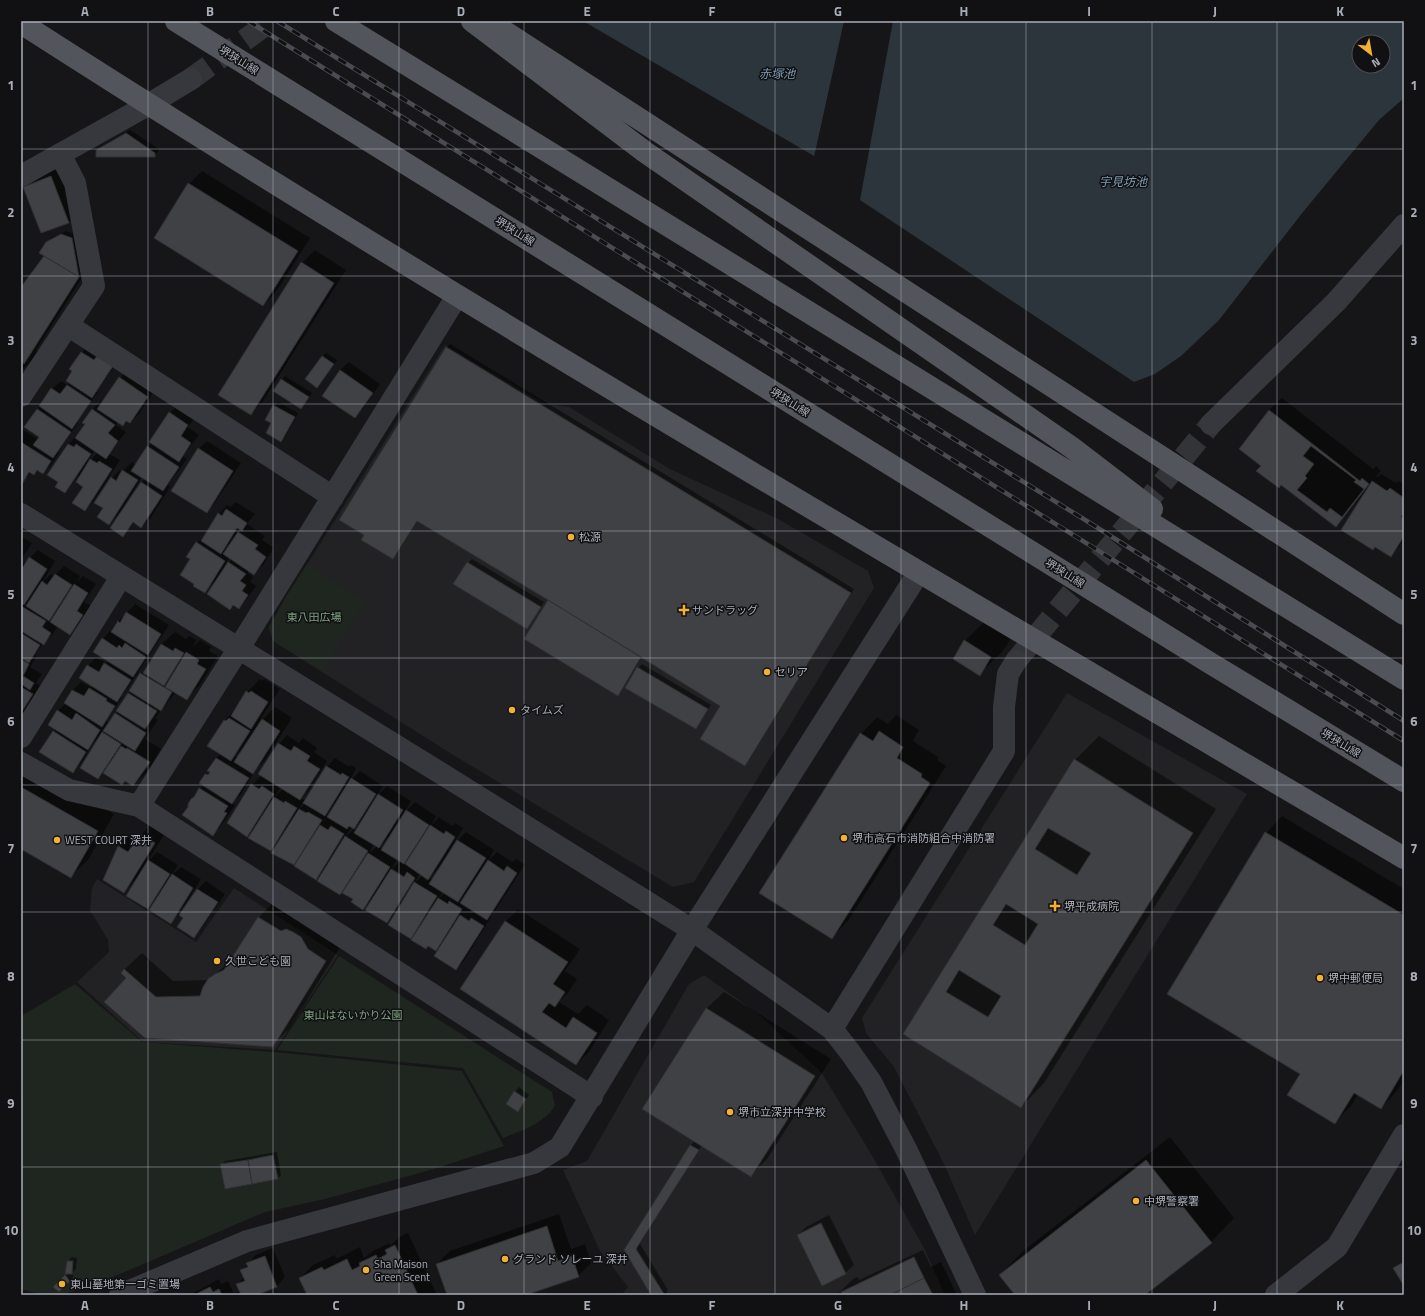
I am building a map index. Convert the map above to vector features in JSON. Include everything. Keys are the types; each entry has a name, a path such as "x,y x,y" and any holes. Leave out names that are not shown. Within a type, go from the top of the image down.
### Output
{"main road":[{"name":"堺狭山線","path":"176,21 1404,782"},
{"path":"336,21 1404,679"},
{"path":"472,21 645,152 1070,447 1256,588"},
{"path":"488,21 1404,614"},
{"path":"21,23 148,105 458,296 919,572 1404,858"},
{"path":"1368,760 1404,785"}],"street":[{"path":"21,176 148,105 191,78"},
{"path":"21,396 94,286 75,183 60,154"},
{"path":"1211,424 1336,302 1404,225"},
{"path":"139,806 458,296"},
{"path":"68,326 333,497"},
{"path":"21,514 692,930 832,1029 871,1082 906,1149 975,1295"},
{"path":"120,1295 247,1241 534,1163 560,1147 592,1097 692,930 919,572"},
{"path":"21,736 121,576"},
{"path":"832,1029 1004,751 1004,707 1008,674 1016,661"},
{"path":"21,763 69,790 139,806 592,1097"},
{"path":"1276,1295 1337,1248 1404,1135"}],"shaded area":[{"path":"445,345 545,404 569,407 670,469 778,519 868,571 874,588 694,882 673,887 450,753 273,641 269,627 287,595"},
{"name":"堺平成病院","path":"1067,693 1247,794 975,1235 944,1164 894,1067 866,1033 862,1018"},
{"name":"久世こども園","path":"97,879 196,942 234,888 338,955 275,1050 143,1042 77,982 109,952 108,940 90,910 92,888"},
{"name":"堺市立深井中学校","path":"704,975 757,1013 821,1072 870,1152 924,1248 945,1295 600,1295 623,1293 628,1287 600,1251 563,1170 587,1161 689,984"}],"green space":[{"name":"東八田広場","path":"307,564 366,601 322,671 273,641 269,627"},
{"name":"東山はないかり公園","path":"339,956 552,1092 555,1106 539,1122 503,1138 463,1068 277,1050"},
{"path":"75,984 142,1042 285,1053 462,1071 504,1146 434,1169 325,1199 265,1212 106,1280 79,1290 58,1295 43,1295 21,1289 21,1091 23,1091 21,1077 21,1020 23,1015"}],"water":[{"name":"赤塚池","path":"583,21 844,21 814,157 814,156"},
{"name":"宇見坊池","path":"893,21 1404,21 1404,98 1379,120 1303,212 1219,320 1181,356 1155,374 1134,382 860,200"}],"building":[{"path":"126,133 155,153 155,157 96,157 96,150"},
{"path":"51,176 69,223 41,233 23,187"},
{"path":"188,183 298,251 263,306 154,238"},
{"path":"61,234 72,238 79,277 39,253 46,242"},
{"path":"44,256 79,277 24,364 21,360 21,287"},
{"path":"301,262 334,283 251,415 218,395"},
{"path":"446,347 851,593 745,766 700,739 720,706 548,600 417,521 393,559 361,540 364,535 339,520"},
{"path":"81,352 94,360 97,356 113,366 92,398 66,381 72,371 69,369"},
{"path":"322,356 334,364 317,388 305,379"},
{"path":"340,370 373,393 355,418 322,396"},
{"path":"119,377 148,397 130,423 126,421 123,426 97,409"},
{"path":"281,379 309,397 301,409 273,391"},
{"path":"67,385 91,401 72,429 39,406 51,388 60,394"},
{"path":"273,405 295,417 281,442 266,433 271,423 265,420"},
{"path":"37,409 71,432 53,458 33,445 39,437 24,427"},
{"path":"92,409 115,425 108,433 118,441 106,459 75,438 85,424 82,423"},
{"path":"1269,410 1360,481 1362,478 1369,484 1336,527 1281,485 1279,488 1256,471 1261,466 1239,449"},
{"path":"169,412 188,425 181,436 191,443 179,462 149,442"},
{"path":"21,442 51,461 43,474 37,470 34,475 29,472 22,484"},
{"path":"68,444 74,447 76,444 91,454 65,493 55,487 58,482 47,475"},
{"path":"147,446 179,467 163,491 131,471"},
{"path":"1311,446 1356,480 1354,482 1364,489 1342,517 1330,508 1327,512 1297,490 1307,478 1305,476 1314,464 1303,456"},
{"path":"198,448 233,471 207,513 171,491"},
{"path":"90,459 97,463 99,461 112,469 85,511 72,503 83,487 76,482"},
{"path":"122,470 138,480 109,525 97,517 103,508 94,503 111,477 116,481"},
{"path":"1372,481 1387,491 1390,488 1404,498 1404,512 1401,517 1404,518 1404,536 1391,557 1375,547 1373,550 1341,530"},
{"path":"141,482 162,496 141,528 133,522 123,537 110,528"},
{"path":"226,509 247,523 242,531 237,528 221,554 201,541 218,513 222,516"},
{"path":"238,532 258,545 255,549 266,557 254,575 223,554"},
{"path":"196,542 225,561 205,593 193,586 194,584 180,575 190,559 186,557"},
{"path":"29,557 47,569 24,605 21,603 21,566 23,567"},
{"path":"228,562 246,574 240,581 246,585 242,591 248,595 239,609 233,605 230,610 207,594"},
{"path":"467,562 541,607 527,629 453,584"},
{"path":"55,574 72,585 49,621 26,606 42,581 47,585"},
{"path":"74,584 88,593 77,611 83,615 70,635 50,622"},
{"path":"548,600 641,657 618,696 524,639"},
{"path":"21,606 46,621 42,627 51,633 44,645 21,631"},
{"path":"126,612 161,634 148,655 111,632 118,621 120,623"},
{"path":"21,633 40,645 29,663 21,658"},
{"path":"102,638 117,648 119,645 122,648 125,643 146,657 133,677 93,652"},
{"path":"964,640 991,657 980,676 953,659"},
{"path":"161,644 173,651 175,648 184,653 164,686 143,673"},
{"path":"186,652 199,660 197,664 206,669 187,700 165,687"},
{"path":"21,659 29,664 23,676 34,683 30,690 21,684"},
{"path":"104,663 131,680 117,702 79,678 87,665 99,672"},
{"path":"637,667 708,709 696,729 625,688"},
{"path":"140,673 172,692 161,711 129,691"},
{"path":"21,687 33,694 21,713"},
{"path":"89,688 107,699 106,701 115,706 102,727 64,703 72,690 84,696"},
{"path":"246,691 249,693 251,691 268,702 251,729 231,716"},
{"path":"128,693 157,711 145,729 116,711"},
{"path":"57,710 72,720 76,713 100,730 88,750 48,725"},
{"path":"115,713 146,733 135,751 103,731"},
{"path":"229,718 250,731 231,761 207,746 224,720 226,721"},
{"path":"262,719 280,731 253,774 234,762"},
{"path":"53,731 86,752 73,773 39,752"},
{"name":"堺市高石市消防組合中消防署","path":"879,731 903,747 897,758 922,774 921,777 930,783 832,939 759,893 860,733 873,741"},
{"path":"102,732 121,744 98,779 80,768"},
{"path":"278,743 291,751 294,746 310,756 307,761 320,769 300,800 258,774"},
{"path":"121,746 150,762 133,786 125,781 122,785 103,773"},
{"path":"216,758 249,778 232,804 199,783 205,774 208,775 210,772 207,771"},
{"path":"1074,759 1193,833 1021,1108 903,1034","holes":["1048,828 1091,853 1077,875 1035,849","1006,904 1038,924 1025,945 993,925","959,970 1001,996 988,1017 946,992"]},
{"path":"326,766 341,775 342,773 349,777 325,816 303,803"},
{"path":"351,778 376,794 354,829 349,826 347,829 327,817"},
{"path":"251,784 259,789 262,786 274,794 247,837 227,823"},
{"name":"WEST COURT 深井","path":"21,787 98,831 71,878 21,849"},
{"path":"199,788 228,806 224,812 227,813 213,836 182,815"},
{"path":"378,794 403,810 379,848 354,833"},
{"path":"274,797 297,808 271,851 248,838"},
{"path":"299,809 322,820 294,865 271,853"},
{"path":"406,810 429,825 404,864 381,850"},
{"path":"320,825 328,830 331,826 344,834 316,880 294,866"},
{"path":"430,825 444,834 446,831 455,837 428,880 405,864"},
{"path":"1265,832 1404,915 1404,1070 1381,1109 1354,1093 1335,1124 1287,1095 1300,1074 1167,994"},
{"path":"140,834 155,843 124,893 103,880 118,846 128,852"},
{"path":"345,836 368,851 340,895 317,881"},
{"path":"457,840 486,858 458,902 429,884"},
{"path":"368,853 390,867 363,910 351,902 353,899 342,893"},
{"path":"148,860 170,874 148,909 126,896"},
{"path":"488,860 504,871 507,866 517,873 487,920 460,903"},
{"path":"391,869 404,877 407,872 415,878 387,923 365,910"},
{"path":"172,874 193,888 171,924 149,910"},
{"path":"414,882 437,896 411,939 388,925"},
{"path":"197,889 218,902 194,938 177,927 183,918 179,915"},
{"path":"438,898 448,904 449,901 462,909 436,951 428,946 426,949 411,940"},
{"path":"460,915 469,921 471,918 484,926 456,970 434,956"},
{"path":"258,917 281,931 286,929 301,937 308,949 326,961 273,1047 145,1038 104,1002 126,978 121,973 124,969 156,997 200,996 208,979 224,970"},
{"path":"505,921 568,962 553,984 565,992 555,1007 549,1003 542,1012 566,1028 573,1017 597,1033 576,1065 460,989"},
{"path":"706,1008 815,1076 751,1177 642,1109"},
{"path":"514,1091 526,1099 518,1112 506,1104"},
{"path":"690,1145 699,1150 636,1249 664,1294 651,1295 624,1250"},
{"path":"273,1155 278,1179 252,1184 248,1160"},
{"path":"248,1160 252,1184 225,1189 220,1164"},
{"name":"中堺警察署","path":"1146,1160 1212,1243 1145,1295 1015,1295 999,1275"},
{"path":"821,1223 846,1274 822,1286 797,1235"},
{"name":"グランド ソレーユ 深井","path":"547,1226 558,1261 572,1256 579,1277 526,1295 447,1295 436,1264"},
{"name":"Sha Maison Green Scent","path":"395,1245 418,1295 307,1295 299,1278 322,1267 324,1270 347,1259 352,1270 360,1266 359,1263 376,1255 378,1259 387,1254 385,1250"},
{"path":"265,1256 277,1287 257,1295 241,1295 236,1284 245,1281 240,1270 248,1267 246,1263"},
{"path":"914,1257 924,1278 890,1295 842,1295 841,1292"},
{"path":"67,1261 73,1261 72,1274 65,1274"},
{"path":"1404,1262 1404,1286 1393,1268"},
{"name":"東山墓地第一ゴミ置場","path":"65,1275 70,1281 59,1292 53,1287"},
{"path":"924,1278 933,1295 890,1295"},
{"path":"210,1287 213,1292 219,1289 222,1295 199,1295 198,1293"}],"tunnel":[{"path":"191,79 271,21"},
{"path":"1016,661 1211,424"}],"railway":[{"path":"248,21 1404,741"},
{"path":"277,21 1082,518 1404,721"}],"place":[{"name":"松源","path":"571,537"},
{"name":"サンドラッグ","path":"684,610"},
{"name":"セリア","path":"767,672"},
{"name":"タイムズ","path":"512,710"},
{"name":"堺市高石市消防組合中消防署","path":"844,838"},
{"name":"WEST COURT 深井","path":"57,840"},
{"name":"堺平成病院","path":"1055,906"},
{"name":"久世こども園","path":"217,961"},
{"name":"堺中郵便局","path":"1320,978"},
{"name":"堺市立深井中学校","path":"730,1112"},
{"name":"中堺警察署","path":"1136,1201"},
{"name":"グランド ソレーユ 深井","path":"505,1259"},
{"name":"Sha Maison Green Scent","path":"366,1270"},
{"name":"東山墓地第一ゴミ置場","path":"62,1284"}]}
